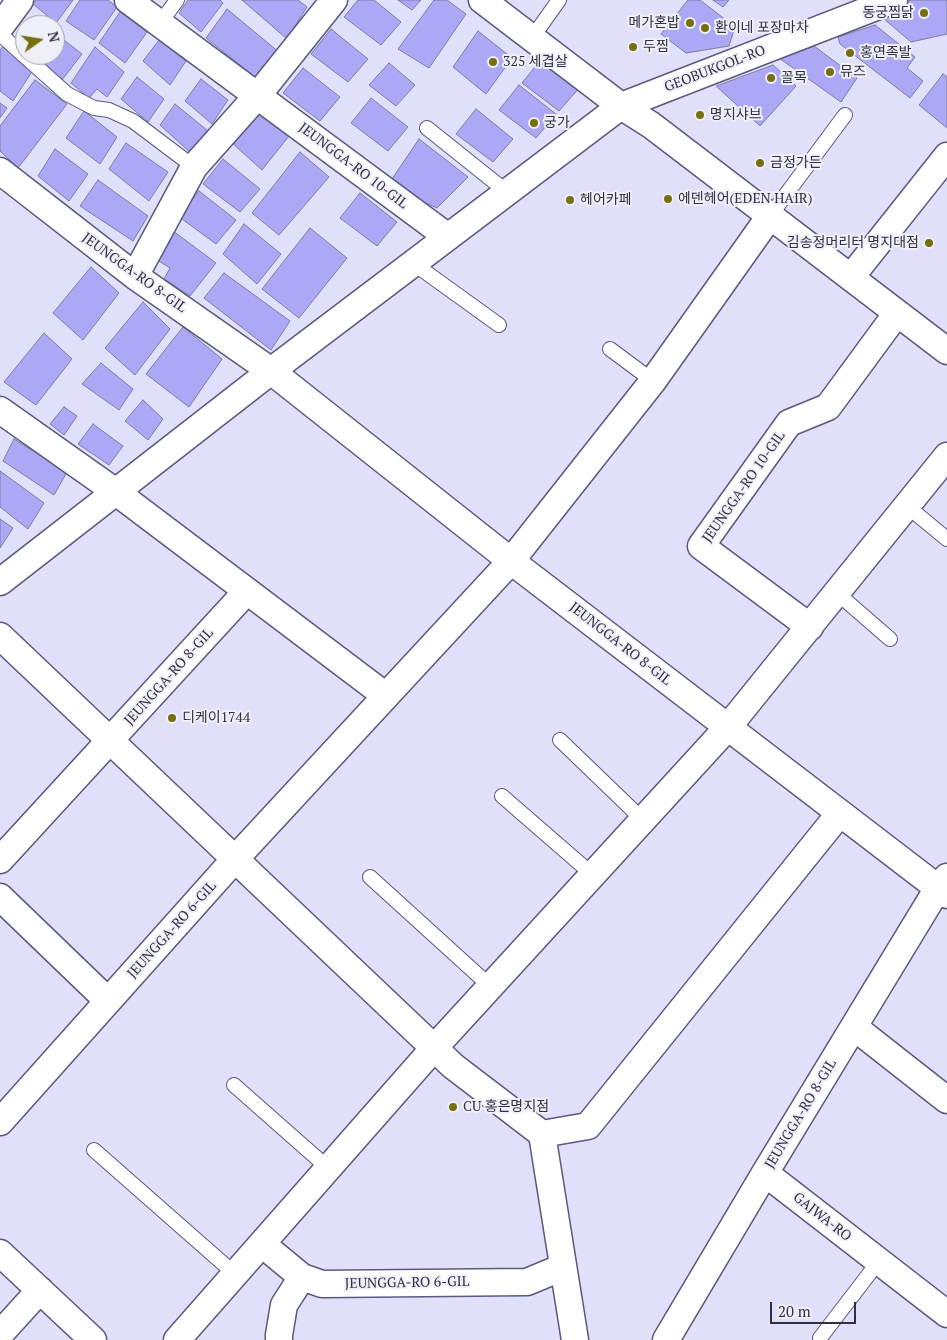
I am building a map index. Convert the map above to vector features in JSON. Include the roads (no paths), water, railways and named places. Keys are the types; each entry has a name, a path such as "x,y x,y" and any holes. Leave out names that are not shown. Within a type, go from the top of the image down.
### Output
{"street":[{"path":"0,27 20,0"},
{"name":"JEUNGGA-RO 10-GIL","path":"128,0 448,237"},
{"path":"135,276 194,166 258,95 334,0"},
{"path":"482,0 620,106 651,125 947,351"},
{"name":"GEOBUKGOL-RO","path":"620,106 894,0"},
{"path":"0,582 271,371 620,106"},
{"path":"851,278 947,156"},
{"name":"JEUNGGA-RO 8-GIL","path":"0,171 135,276 271,371 511,560 840,813 944,887 854,1027 666,1340"},
{"path":"235,859 511,560 653,381 770,216"},
{"name":"JEUNGGA-RO 10-GIL","path":"810,627 701,546 789,423 828,407 897,313"},
{"path":"0,410 116,492 386,696"},
{"path":"177,1340 434,1048 728,727 947,456"},
{"name":"JEUNGGA-RO 8-GIL","path":"111,741 247,591"},
{"path":"0,636 434,1048 454,1066 542,1134 575,1340"},
{"path":"0,860 111,741"},
{"path":"542,1134 588,1126 840,813"},
{"name":"JEUNGGA-RO 6-GIL","path":"0,1122 235,859"},
{"path":"0,897 108,1001"},
{"path":"854,1027 947,1100"},
{"name":"GAJWA-RO","path":"765,1173 947,1314"},
{"name":"JEUNGGA-RO 6-GIL","path":"262,1244 302,1277 322,1284 526,1282 563,1267"},
{"path":"0,1253 93,1340"},
{"path":"280,1340 279,1335 284,1305 302,1277"},
{"path":"0,1334 40,1290"}],"lane":[{"path":"160,23 177,0"},
{"path":"532,38 559,0"},
{"path":"0,34 67,94 94,108 109,110 133,121 194,166"},
{"path":"770,216 845,115"},
{"path":"427,128 507,192"},
{"path":"413,263 498,325"},
{"path":"610,349 653,381"},
{"path":"907,506 947,540"},
{"path":"837,593 890,639"},
{"path":"560,740 643,820"},
{"path":"502,796 593,875"},
{"path":"370,877 490,986"},
{"path":"234,1085 328,1168"},
{"path":"94,1150 235,1274"},
{"path":"820,1338 879,1261"}],"place":[{"name":"동궁찜닭","path":"924,13"},
{"name":"메가혼밥","path":"690,23"},
{"name":"환이네 포장마차","path":"705,28"},
{"name":"두찜","path":"633,47"},
{"name":"홍연족발","path":"850,53"},
{"name":"325 세겹살","path":"493,62"},
{"name":"뮤즈","path":"830,72"},
{"name":"꼴목","path":"771,78"},
{"name":"명지샤브","path":"700,115"},
{"name":"궁가","path":"534,123"},
{"name":"금정가든","path":"760,163"},
{"name":"에덴헤어(EDEN HAIR)","path":"668,199"},
{"name":"헤어카페","path":"570,200"},
{"name":"김송정머리터 명지대점","path":"929,243"},
{"name":"디케이1744","path":"172,718"},
{"name":"CU 홍은명지점","path":"453,1107"}]}
